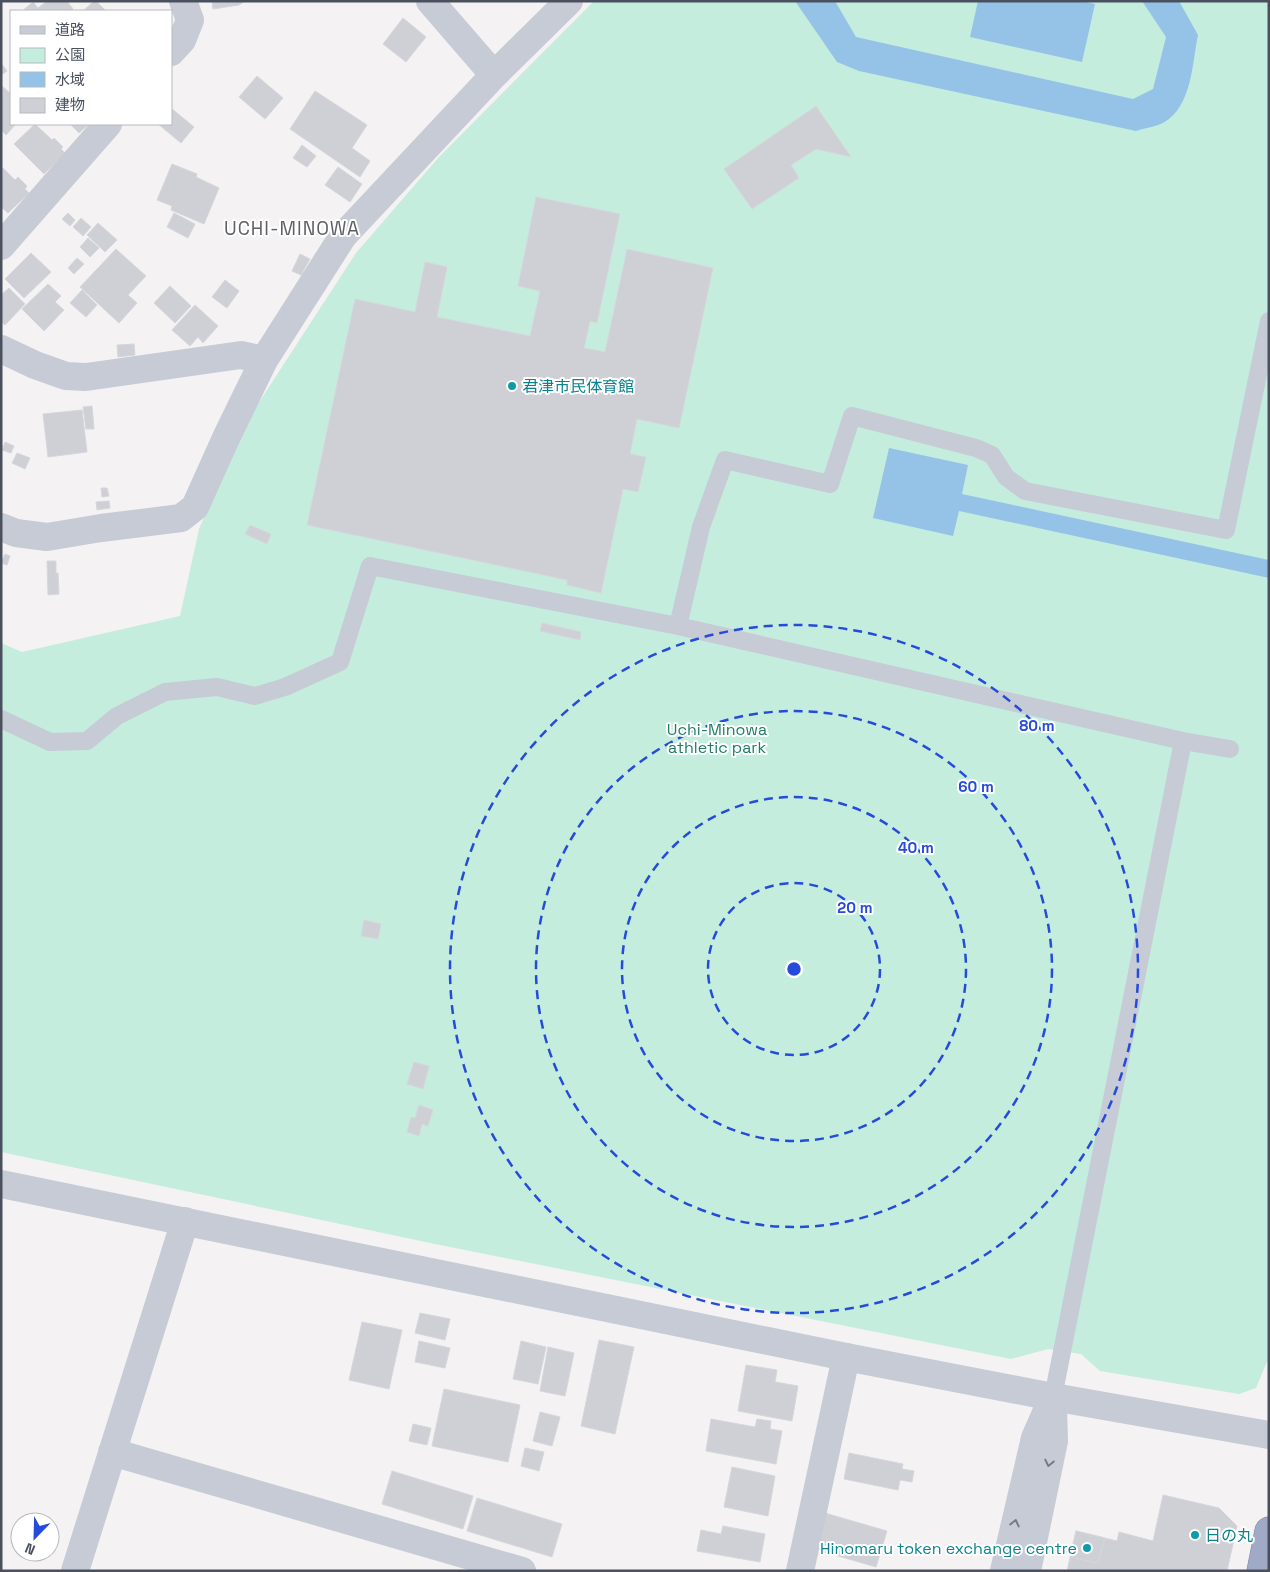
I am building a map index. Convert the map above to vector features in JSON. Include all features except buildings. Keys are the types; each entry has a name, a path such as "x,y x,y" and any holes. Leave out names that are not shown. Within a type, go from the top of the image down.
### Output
{"highway":[{"path":"1261,1571 1269,1531"}],"street":[{"path":"172,51 182,40 190,20 183,1"},
{"path":"430,1 494,76"},
{"path":"1,527 16,533 47,537 181,518 196,507 226,438 264,360 343,236 494,76 569,1"},
{"path":"1,246 107,125"},
{"path":"1,349 35,365 66,376 86,376 241,355 264,360"},
{"path":"1,1184 846,1357 1053,1397 1269,1435"},
{"path":"75,1571 185,1221"},
{"path":"800,1571 846,1357"},
{"path":"1004,1571 1035,1438 1053,1397"},
{"path":"1027,1571 1054,1441 1053,1397"},
{"path":"112,1452 522,1571"}],"lane":[{"path":"678,626 701,527 725,460 830,484 852,416 976,448 992,456 1006,477 1025,491 1073,502 1226,530 1269,321"},
{"path":"1,720 50,742 87,741 117,716 165,692 217,687 255,696 285,687 340,662 370,566 678,626 1183,741 1230,749"},
{"path":"1053,1397 1183,741"}],"green space":[{"name":"Uchi-Minowa athletic park","path":"594,1 1269,1 1269,1357 1256,1388 1239,1394 1100,1371 1081,1354 1048,1349 1011,1359 435,1244 1,1152 1,643 22,652 180,616 199,529 243,427 356,253 439,157"}],"water":[{"path":"795,1 835,1 856,37 1133,99 1153,89 1166,37 1142,1 1179,1 1198,35 1189,84 1180,107 1173,116 1163,123 1136,131 859,71 837,62"},
{"path":"978,1 1081,1 1095,4 1082,62 970,37"},
{"path":"889,448 968,465 962,494 1269,560 1269,578 959,511 953,536 873,518"}],"place":[{"name":"君津市民体育館","path":"512,386"},
{"name":"日の丸","path":"1195,1535"},
{"name":"Hinomaru token exchange centre","path":"1087,1548"}],"district":[{"name":"UCHI-MINOWA","path":"292,228"}]}
